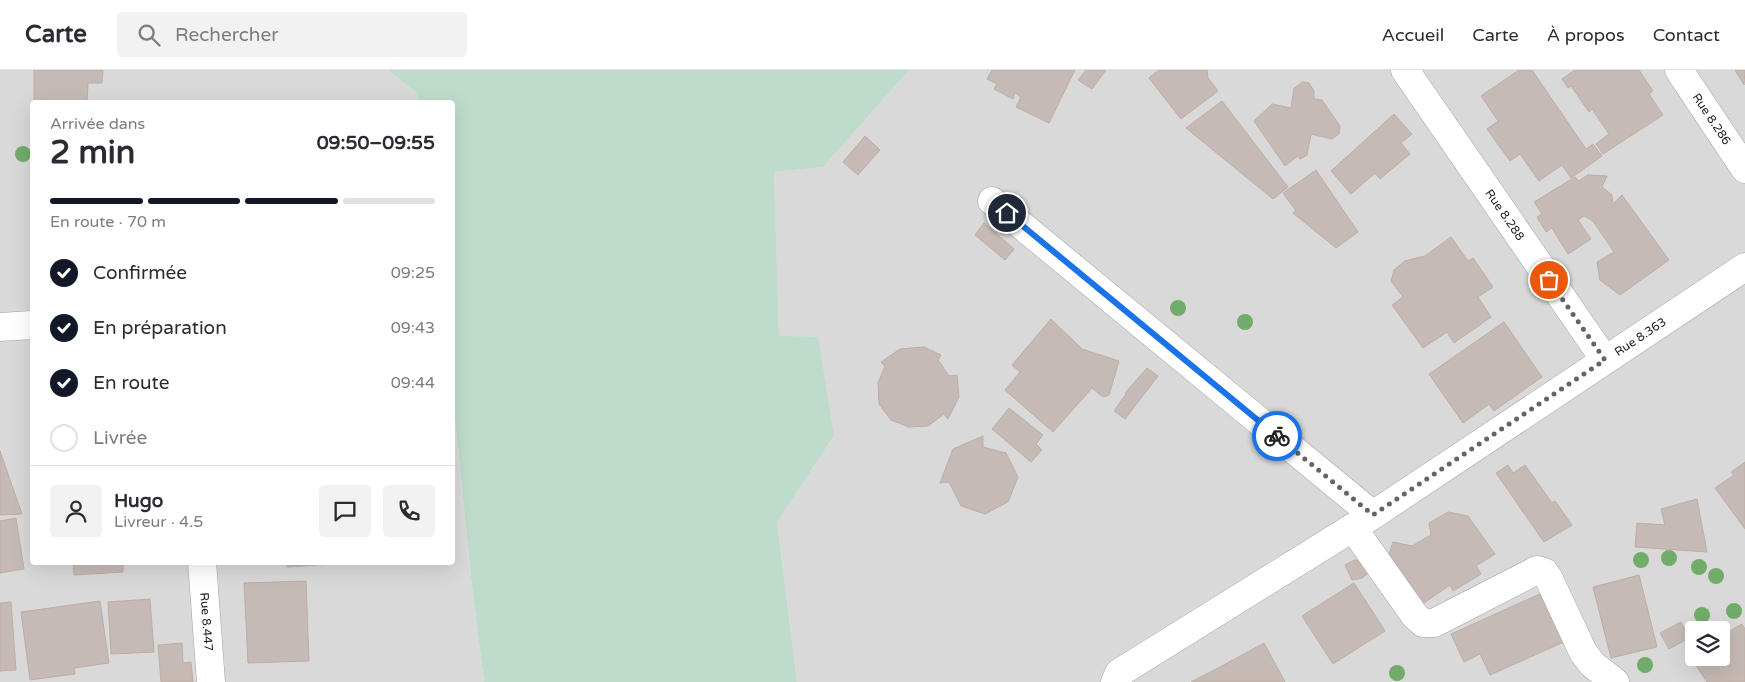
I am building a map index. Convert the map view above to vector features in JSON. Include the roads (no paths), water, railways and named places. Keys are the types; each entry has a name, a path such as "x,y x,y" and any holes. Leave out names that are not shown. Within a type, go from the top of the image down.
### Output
{"street":[{"name":"Rue 8.288","path":"1404,70 1605,360"},
{"name":"Rue 8.286","path":"1679,70 1745,168"},
{"path":"992,201 1363,521 1414,616 1423,623 1434,623 1537,570 1544,572 1550,579 1583,652 1592,664 1615,682"},
{"name":"Rue 8.363","path":"1117,677 1363,521 1745,267"},
{"path":"0,327 30,325"},
{"name":"Rue 8.447","path":"202,565 211,682"}]}
